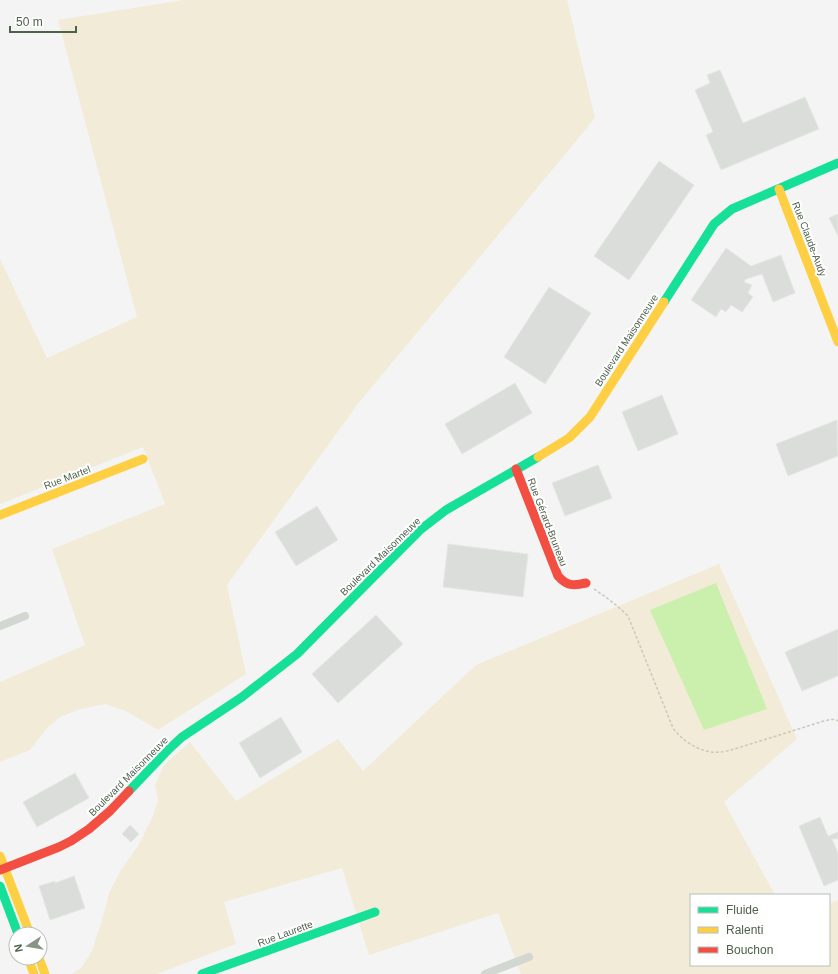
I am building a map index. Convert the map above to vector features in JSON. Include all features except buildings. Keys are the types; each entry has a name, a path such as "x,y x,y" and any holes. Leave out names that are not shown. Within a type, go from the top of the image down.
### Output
{"street":[{"name":"Boulevard Maisonneuve","path":"2,869 59,847 89,829 110,811 158,759 178,741 242,697 297,654 420,530 452,506 569,438 590,417 714,224 732,209 838,164"},
{"name":"Rue Claude-Audy","path":"779,189 838,342"},
{"name":"Rue Martel","path":"0,516 143,459"},
{"name":"Rue Gérard-Bruneau","path":"516,469 558,576 570,585 586,583"},
{"path":"0,626 24,616"},
{"path":"0,856 2,869 27,926"},
{"path":"0,886 15,926"},
{"name":"Rue Laurette","path":"202,974 375,912"},
{"path":"485,974 529,957"}],"path":[{"path":"586,583 609,599 628,616 671,724 677,734 688,743 702,749 718,752 738,748 824,721 838,721"}],"shaded area":[{"path":"184,0 567,0 595,118 357,405 227,585 246,674 158,730 126,711 105,704 77,710 60,717 48,727 30,750 0,762 0,682 85,645 52,549 165,504 143,447 0,504 0,259 47,358 137,317 58,20"},
{"path":"719,564 797,739 724,802 774,894 690,894 690,966 830,966 830,904 838,900 838,974 521,974 498,913 369,955 342,868 224,902 236,944 157,974 72,974 81,968 92,951 109,893 121,870 138,846 153,816 158,800 155,785 164,765 190,742 236,801 338,739 363,771 476,665"},
{"path":"716,583 767,709 704,730 650,610"}],"traffic: fast":[{"path":"664,302 714,224 732,209 838,163"},
{"path":"129,791 182,737 242,697 297,654 420,530 446,510 538,457"},
{"path":"0,886 15,926"},
{"path":"202,974 375,912"}],"traffic: slow":[{"path":"779,189 838,342"},
{"path":"538,457 569,438 590,417 664,302"},
{"path":"0,515 143,459"},
{"path":"0,856 27,926"},
{"path":"31,966 34,974"},
{"path":"42,966 45,974"}],"traffic: jam":[{"path":"516,469 558,576 564,582 570,584 577,585 586,583"},
{"path":"0,870 71,841 89,829 110,811 129,791"}]}
